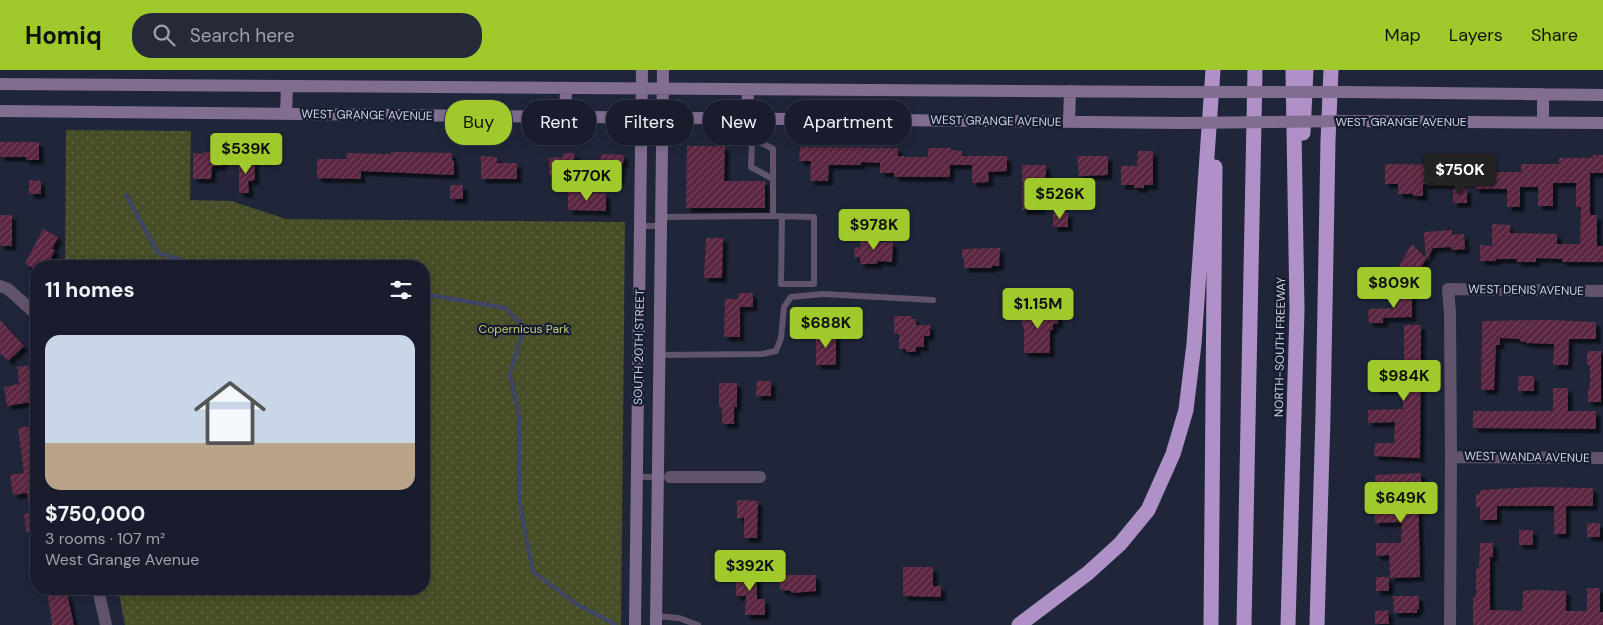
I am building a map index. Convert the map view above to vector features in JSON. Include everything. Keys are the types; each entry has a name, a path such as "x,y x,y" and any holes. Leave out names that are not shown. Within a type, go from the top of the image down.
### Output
{"highway":[{"path":"1019,625 1088,573 1120,544 1148,510 1173,454 1186,410 1194,344 1214,70"},
{"path":"1211,625 1214,70"},
{"path":"1244,625 1254,70"},
{"name":"NORTH-SOUTH FREEWAY","path":"1288,625 1297,310 1293,70"},
{"path":"1297,310 1306,70"},
{"path":"1317,625 1331,70"},
{"path":"1323,416 1327,625"}],"street":[{"name":"SOUTH 20TH STREET","path":"642,70 642,100"},
{"name":"SOUTH 20TH STREET","path":"662,100 663,70"},
{"path":"0,84 1603,95"},
{"path":"286,114 287,86"},
{"path":"566,88 566,100"},
{"path":"748,89 750,100"},
{"path":"1069,122 1070,91"},
{"path":"1543,94 1543,122"},
{"name":"WEST GRANGE AVENUE","path":"0,111 522,117"},
{"name":"WEST GRANGE AVENUE","path":"775,118 1182,123 1345,121 1603,123"},
{"name":"SOUTH 20TH STREET","path":"635,625 642,145"},
{"name":"SOUTH 20TH STREET","path":"656,620 664,477 659,355 662,145"},
{"path":"4,287 30,309"},
{"name":"WEST DENIS AVENUE","path":"1451,457 1450,313 1448,289 1603,291"},
{"path":"1450,625 1451,457"},
{"name":"WEST WANDA AVENUE","path":"1451,457 1603,458"},
{"path":"664,477 760,477"},
{"path":"99,595 106,625"}],"lane":[{"path":"752,145 751,167 773,179"},
{"path":"765,145 773,149 772,216"},
{"path":"640,226 661,222 772,216 782,216 814,217 814,284 781,284 782,216"},
{"path":"659,355 762,354 776,351 781,338 784,307 791,297 824,294 933,300"},
{"path":"637,477 664,477"},
{"path":"656,620 679,618 698,625"}],"green space":[{"name":"Copernicus Park","path":"66,130 191,131 190,200 231,201 286,219 625,222 621,625 125,625 119,595 430,595 430,260 65,260"},
{"path":"144,595 173,595 173,600 144,599"}],"building":[{"path":"0,142 39,142 39,160 26,160 26,157 0,157"},
{"path":"687,146 725,146 724,181 765,181 765,208 686,208"},
{"path":"800,147 898,148 898,156 904,157 928,157 928,148 951,148 951,150 962,151 962,156 1007,156 1007,171 988,172 989,182 972,183 972,165 950,165 950,177 894,177 894,173 880,173 880,163 861,162 861,165 829,165 828,181 810,181 811,161 799,161"},
{"path":"1138,151 1153,151 1153,185 1144,185 1144,188 1134,188 1134,185 1121,185 1121,166 1137,166"},
{"path":"203,152 222,152 222,166 212,166 211,179 193,179 193,153 203,154"},
{"path":"391,152 452,153 454,175 361,171 361,179 317,178 317,159 347,159 347,153 391,154"},
{"path":"563,153 574,153 575,178 563,178 563,175 549,175 549,158 563,157"},
{"path":"601,154 624,155 623,164 621,164 620,181 607,180 608,171 600,171"},
{"path":"1593,155 1603,155 1603,173 1590,173 1590,215 1597,215 1597,246 1603,246 1603,262 1562,262 1562,259 1536,258 1536,262 1517,262 1517,259 1480,261 1480,245 1492,246 1492,224 1510,225 1510,233 1557,234 1557,244 1580,244 1581,207 1576,207 1576,183 1553,183 1553,206 1538,206 1538,187 1520,187 1520,207 1507,207 1507,189 1475,189 1475,168 1496,168 1496,172 1521,172 1521,164 1559,164 1559,158 1593,158"},
{"path":"481,156 497,157 497,163 517,163 517,179 481,179"},
{"path":"1077,156 1108,156 1108,175 1079,176"},
{"path":"243,159 254,159 255,180 248,181 249,193 239,193 239,162 243,162"},
{"path":"1385,164 1457,165 1457,184 1423,184 1423,196 1398,194 1398,184 1385,184"},
{"path":"1022,165 1046,165 1046,185 1041,185 1041,210 1022,210"},
{"path":"29,180 41,181 41,194 29,194"},
{"path":"450,185 463,185 463,199 450,199"},
{"path":"1453,189 1467,189 1467,203 1453,203"},
{"path":"568,192 606,193 606,211 568,210"},
{"path":"1053,213 1068,213 1068,227 1053,227"},
{"path":"0,215 12,215 12,246 0,246"},
{"path":"43,229 58,237 52,249 55,250 50,260 30,260 30,267 25,264"},
{"path":"1452,230 1452,235 1464,234 1465,249 1451,250 1451,247 1433,248 1414,279 1397,269 1412,244 1426,258 1424,232"},
{"path":"706,238 723,238 722,278 704,278"},
{"path":"861,238 878,238 878,242 893,242 892,262 878,261 877,264 860,264 860,257 854,257 855,247 860,248"},
{"path":"1000,248 999,266 992,266 992,268 964,268 962,249"},
{"path":"1374,269 1387,269 1387,289 1374,290"},
{"path":"1394,292 1412,292 1412,317 1383,318 1383,323 1369,323 1368,309 1394,308"},
{"path":"738,293 753,293 753,307 740,307 740,337 724,337 725,299 738,299"},
{"path":"1022,311 1058,311 1058,324 1053,324 1053,330 1050,330 1050,353 1024,353"},
{"path":"894,316 912,316 912,319 916,319 916,325 930,325 930,336 924,336 924,347 916,347 916,352 906,352 906,349 899,349 899,334 894,334"},
{"path":"0,320 24,346 8,361 0,353"},
{"path":"1550,320 1596,322 1596,339 1569,339 1568,365 1553,365 1554,344 1526,343 1520,341 1520,339 1500,338 1500,345 1496,345 1494,390 1481,390 1482,321"},
{"path":"1404,325 1421,325 1420,458 1374,456 1375,443 1394,443 1395,422 1368,423 1368,410 1403,409 1403,389 1377,390 1377,378 1404,378"},
{"path":"816,333 836,333 836,365 816,365"},
{"path":"1587,351 1601,351 1601,402 1588,402 1590,365 1587,365"},
{"path":"30,365 30,402 7,406 4,387 19,384 17,367"},
{"path":"1519,376 1534,376 1534,391 1518,391"},
{"path":"757,381 771,381 771,396 756,396"},
{"path":"719,383 737,383 737,407 734,407 734,424 722,424 722,407 719,407"},
{"path":"1553,388 1568,388 1568,411 1596,411 1596,429 1473,428 1473,411 1553,411"},
{"path":"30,426 30,513 27,493 13,495 10,475 24,473 18,428"},
{"path":"1421,473 1421,486 1418,486 1420,577 1390,578 1389,555 1376,556 1376,543 1401,543 1402,522 1375,523 1374,508 1393,508 1393,489 1376,489 1375,475"},
{"path":"1536,487 1593,488 1593,506 1566,506 1566,534 1554,534 1554,506 1497,506 1497,520 1480,520 1480,507 1476,507 1476,494 1480,494 1480,490"},
{"path":"737,500 758,501 757,538 744,538 744,518 737,518"},
{"path":"30,513 30,532 26,532 24,514"},
{"path":"1587,523 1600,523 1600,537 1587,537"},
{"path":"1519,530 1533,530 1533,545 1519,545"},
{"path":"1480,543 1493,543 1493,557 1490,557 1490,610 1522,611 1523,591 1535,590 1566,591 1566,611 1587,611 1587,588 1600,588 1600,612 1603,612 1603,625 1473,625 1473,597 1476,597 1476,568 1479,568"},
{"path":"903,567 933,567 933,586 941,586 941,597 903,596"},
{"path":"736,570 757,571 757,599 765,599 765,615 745,615 746,596 736,596"},
{"path":"780,575 816,575 816,591 791,593 791,591 780,590"},
{"path":"1376,577 1389,577 1389,591 1376,591"},
{"path":"67,595 74,625 52,625 48,596"},
{"path":"1393,596 1419,596 1419,609 1417,609 1417,613 1394,613"},
{"path":"1388,610 1389,624 1375,624 1375,611"}],"waterway":[{"path":"126,195 158,253 182,260"},
{"path":"430,295 505,308 524,327 510,374 519,415 519,500 533,572 575,603 616,625"}]}
